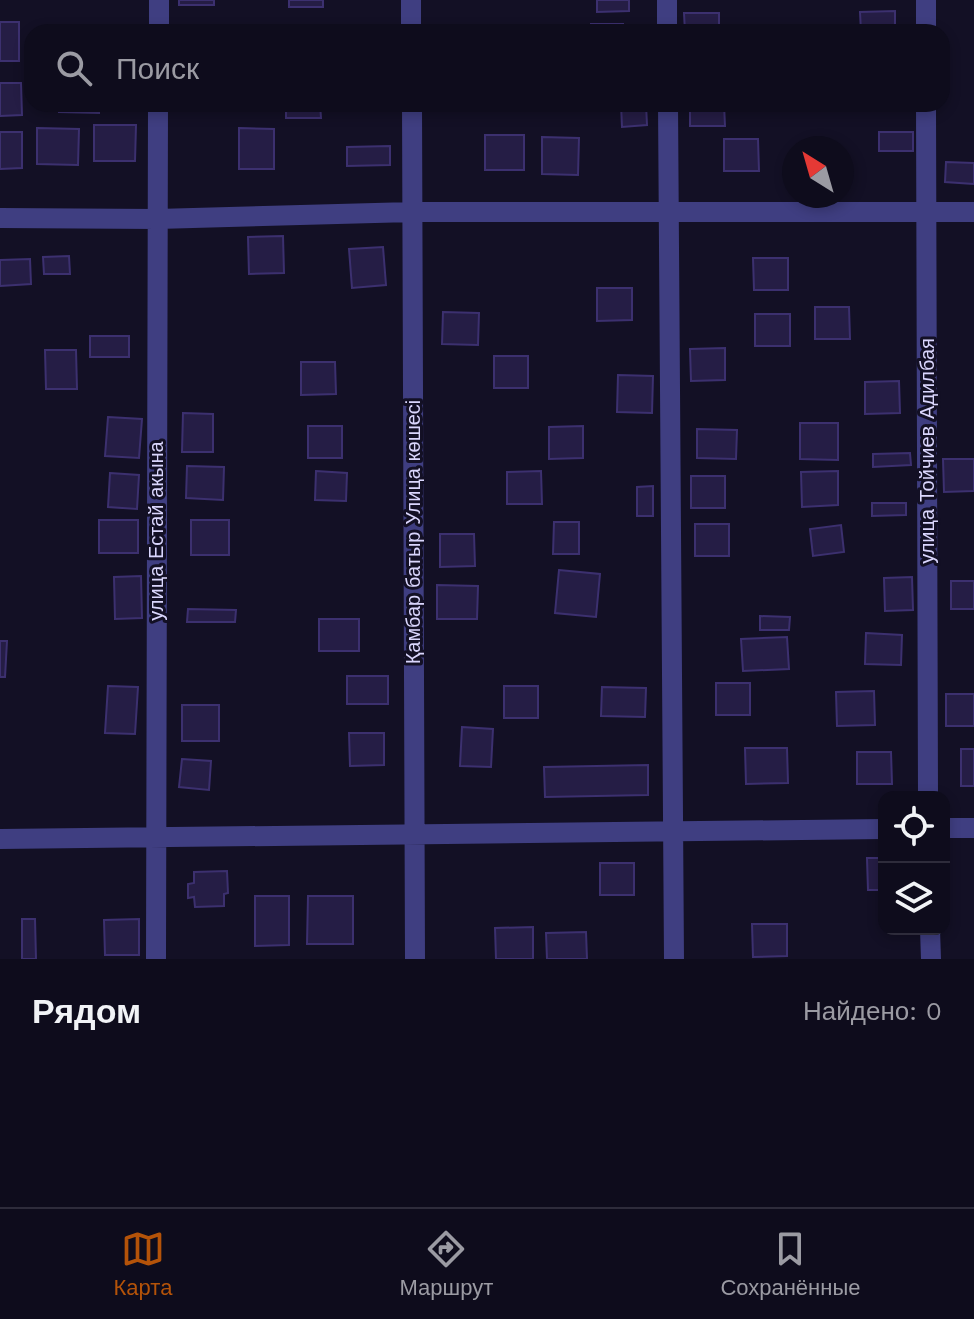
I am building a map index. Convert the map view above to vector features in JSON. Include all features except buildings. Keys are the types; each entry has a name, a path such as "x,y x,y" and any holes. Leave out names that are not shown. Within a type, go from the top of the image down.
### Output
{"street":[{"path":"159,0 159,24"},
{"path":"411,0 411,24"},
{"path":"667,0 667,24"},
{"path":"926,0 926,24"},
{"name":"улица Естай акына","path":"156,959 158,112"},
{"name":"Қамбар батыр Улица көшесі","path":"412,112 415,959"},
{"path":"668,112 674,959"},
{"name":"улица Тойчиев Адилбая","path":"926,112 928,791"},
{"path":"0,218 157,219 412,212 974,212"},
{"path":"950,828 974,828"},
{"path":"0,839 878,829"},
{"path":"930,935 931,959"}]}
